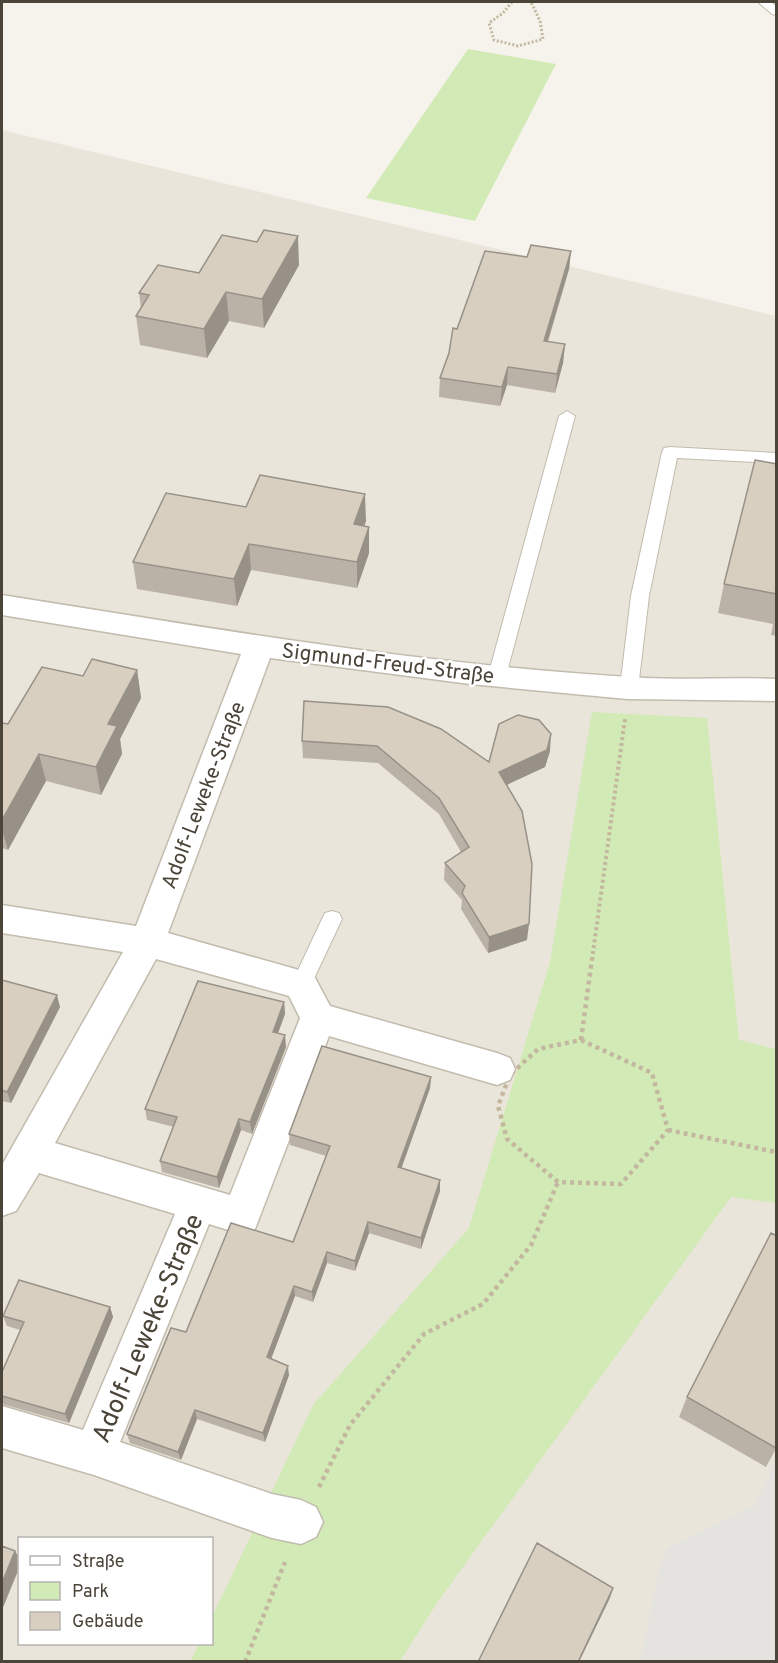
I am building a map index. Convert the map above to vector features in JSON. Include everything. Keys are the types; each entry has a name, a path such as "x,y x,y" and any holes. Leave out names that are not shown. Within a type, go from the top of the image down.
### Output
{"street":[{"name":"Sigmund-Freud-Straße","path":"2,605 259,647 497,676 629,688 777,690"},
{"name":"Adolf-Leweke-Straße","path":"2,1199 147,942 259,647"},
{"path":"2,919 147,942 301,985 318,1018 496,1069"},
{"name":"Adolf-Leweke-Straße","path":"30,1153 241,1216 318,1018"},
{"name":"Adolf-Leweke-Straße","path":"94,1455 199,1202"},
{"name":"Adolf-Leweke-Straße","path":"2,1427 94,1455 272,1516 301,1522"}],"lane":[{"path":"764,2 777,11"},
{"path":"497,676 567,416"},
{"path":"629,688 640,596 670,452 777,458"},
{"path":"301,985 332,919"}],"path":[{"path":"512,2 503,13 489,23 494,40 518,46 543,39 540,21 531,2"},
{"path":"581,1040 629,688"},
{"path":"581,1040 652,1073 668,1130 621,1184 558,1182 507,1138 498,1106 510,1075 537,1049 581,1040"},
{"path":"668,1130 777,1152"},
{"path":"244,1662 301,1522 350,1425 424,1334 483,1304 531,1245 558,1182"}],"shaded area":[{"path":"2,130 776,316 776,1661 2,1662"},
{"path":"776,1459 776,1661 640,1661 658,1575 667,1548 756,1504"}],"green space":[{"path":"468,49 556,64 475,221 366,198"},
{"path":"592,712 707,718 739,1040 776,1049 776,1203 731,1197 439,1600 400,1661 190,1662 198,1645 213,1645 213,1615 313,1405 469,1228 550,962"}],"building":[{"path":"264,230 298,236 262,299 226,292 204,329 136,316 149,295 139,293 158,265 199,273 222,235 257,242"},
{"path":"531,245 571,251 544,341 565,344 557,374 508,367 502,387 440,378 449,353 453,328 457,329 485,251 527,257"},
{"path":"755,460 777,464 777,594 724,584"},
{"path":"260,475 365,494 354,524 369,527 357,562 249,544 234,579 133,562 166,493 246,507"},
{"path":"92,659 137,670 108,724 117,726 96,767 39,754 2,820 2,723 8,724 42,667 83,676"},
{"path":"304,701 388,707 441,729 489,762 499,724 518,715 539,720 551,734 547,750 499,772 522,811 532,864 529,924 489,937 462,893 465,886 445,863 469,847 439,798 377,746 302,741"},
{"path":"2,980 57,995 7,1092 2,1090"},
{"path":"198,981 284,1002 273,1032 285,1035 250,1122 239,1119 217,1177 160,1161 177,1117 145,1109"},
{"path":"322,1046 431,1077 398,1167 440,1180 421,1238 368,1222 355,1261 327,1252 312,1292 294,1286 267,1357 288,1366 263,1433 195,1410 178,1452 127,1434 171,1328 186,1332 231,1223 293,1242 330,1146 289,1134"},
{"path":"771,1233 777,1236 776,1448 687,1397"},
{"path":"19,1280 110,1307 65,1414 2,1396 2,1372 24,1322 3,1316"},
{"path":"537,1543 613,1588 578,1662 478,1662"},
{"path":"2,1546 15,1551 2,1583"}]}
